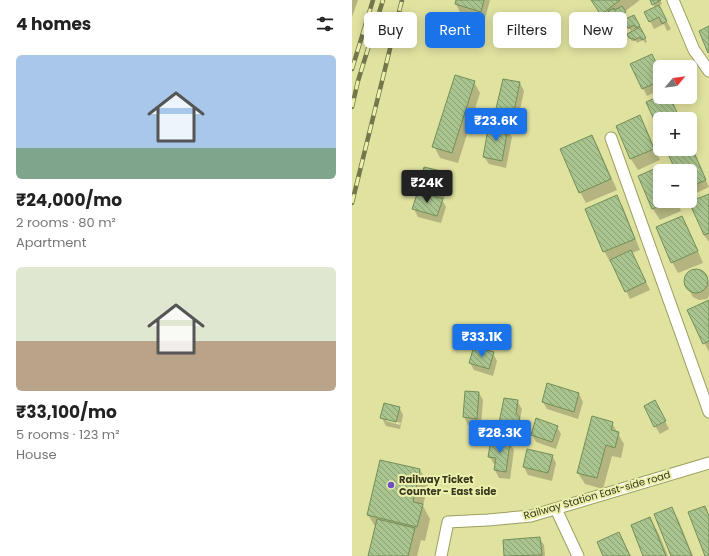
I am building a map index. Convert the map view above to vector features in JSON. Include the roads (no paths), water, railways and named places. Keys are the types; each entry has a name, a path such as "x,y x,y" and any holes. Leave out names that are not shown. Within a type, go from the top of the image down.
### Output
{"street":[{"path":"673,0 694,50 709,71"},
{"path":"611,138 709,412"},
{"name":"Railway Station East-side road","path":"441,556 448,522 531,516 709,463"},
{"path":"556,509 578,556"}],"railway":[{"path":"352,69 373,0"},
{"path":"352,107 358,81 383,0"},
{"path":"352,203 402,0"}],"place":[{"name":"Railway Ticket Counter - East side","path":"391,485"}]}
